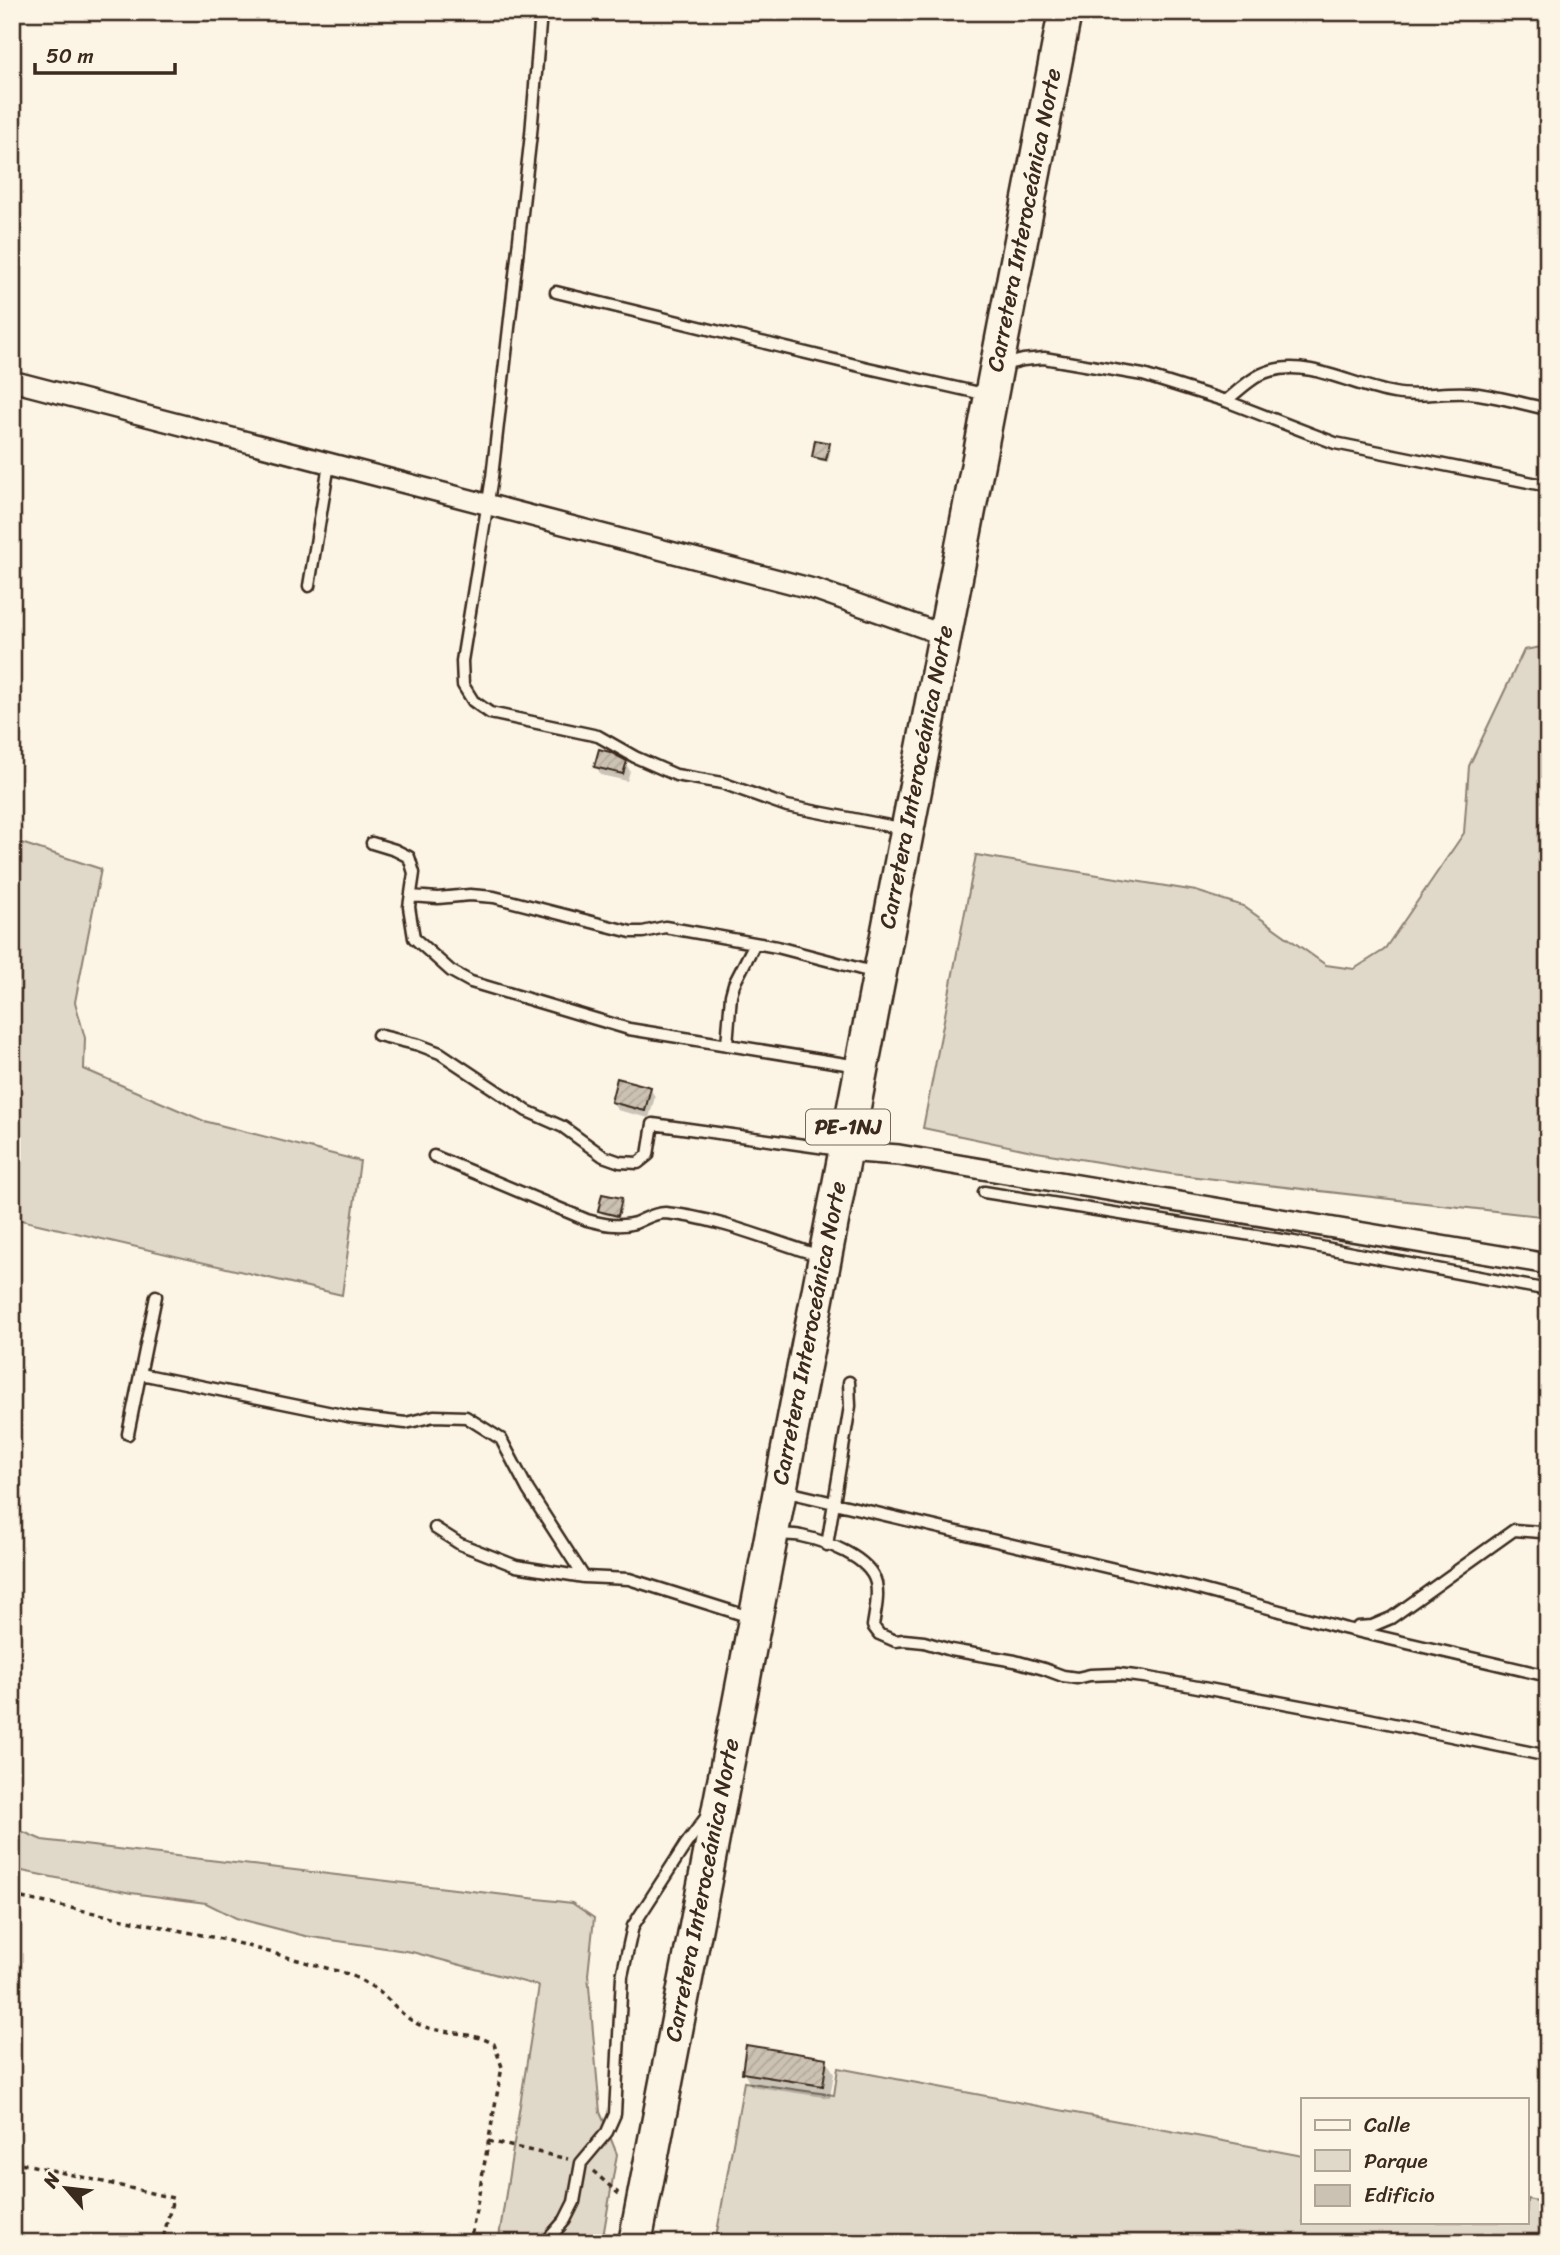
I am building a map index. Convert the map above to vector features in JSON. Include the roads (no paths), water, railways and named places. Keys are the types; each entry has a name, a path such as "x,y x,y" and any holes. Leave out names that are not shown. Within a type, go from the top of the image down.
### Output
{"highway":[{"name":"Carretera Interoceánica Norte","path":"635,2243 1065,12"}],"street":[{"path":"12,381 817,590 944,635"},
{"path":"844,1150 911,1157 1548,1264"}],"lane":[{"path":"541,12 528,162 492,477 462,661 463,685 473,701 490,713 598,736 635,757 676,775 722,783 787,806 906,829"},
{"path":"556,292 855,365 993,382 1023,359 1044,358 1143,375 1226,401 1335,443 1548,486"},
{"path":"1226,401 1269,371 1295,369 1322,372 1360,386 1396,394 1469,393 1548,409"},
{"path":"309,586 329,464"},
{"path":"372,844 409,857 414,873 409,908 414,938 451,971 471,982 629,1029 860,1067"},
{"path":"411,896 494,897 631,932 665,926 755,943 878,973"},
{"path":"727,1045 734,984 755,943"},
{"path":"378,1035 440,1053 527,1111 563,1127 603,1156 620,1163 638,1163 648,1155 653,1124 844,1150"},
{"path":"433,1156 587,1220 607,1225 633,1223 656,1213 669,1214 705,1220 824,1257"},
{"path":"984,1192 1294,1242 1548,1290"},
{"path":"128,1434 156,1296"},
{"path":"141,1374 352,1417 406,1423 434,1416 466,1417 501,1439 528,1490 584,1577"},
{"path":"827,1545 850,1406 849,1382"},
{"path":"779,1490 1187,1586 1343,1628 1548,1676"},
{"path":"435,1528 460,1544 516,1566 584,1577 629,1579 754,1618"},
{"path":"1343,1628 1372,1626 1391,1618 1514,1530 1541,1532 1548,1536"},
{"path":"771,1534 800,1536 827,1545 852,1555 868,1568 876,1580 878,1594 873,1626 879,1634 895,1641 924,1642 951,1650 1015,1661 1063,1676 1077,1678 1118,1674 1195,1685 1548,1756"},
{"path":"545,2243 565,2220 574,2202 581,2163 607,2132 615,2114 622,1976 633,1926 686,1844 720,1798"}]}
